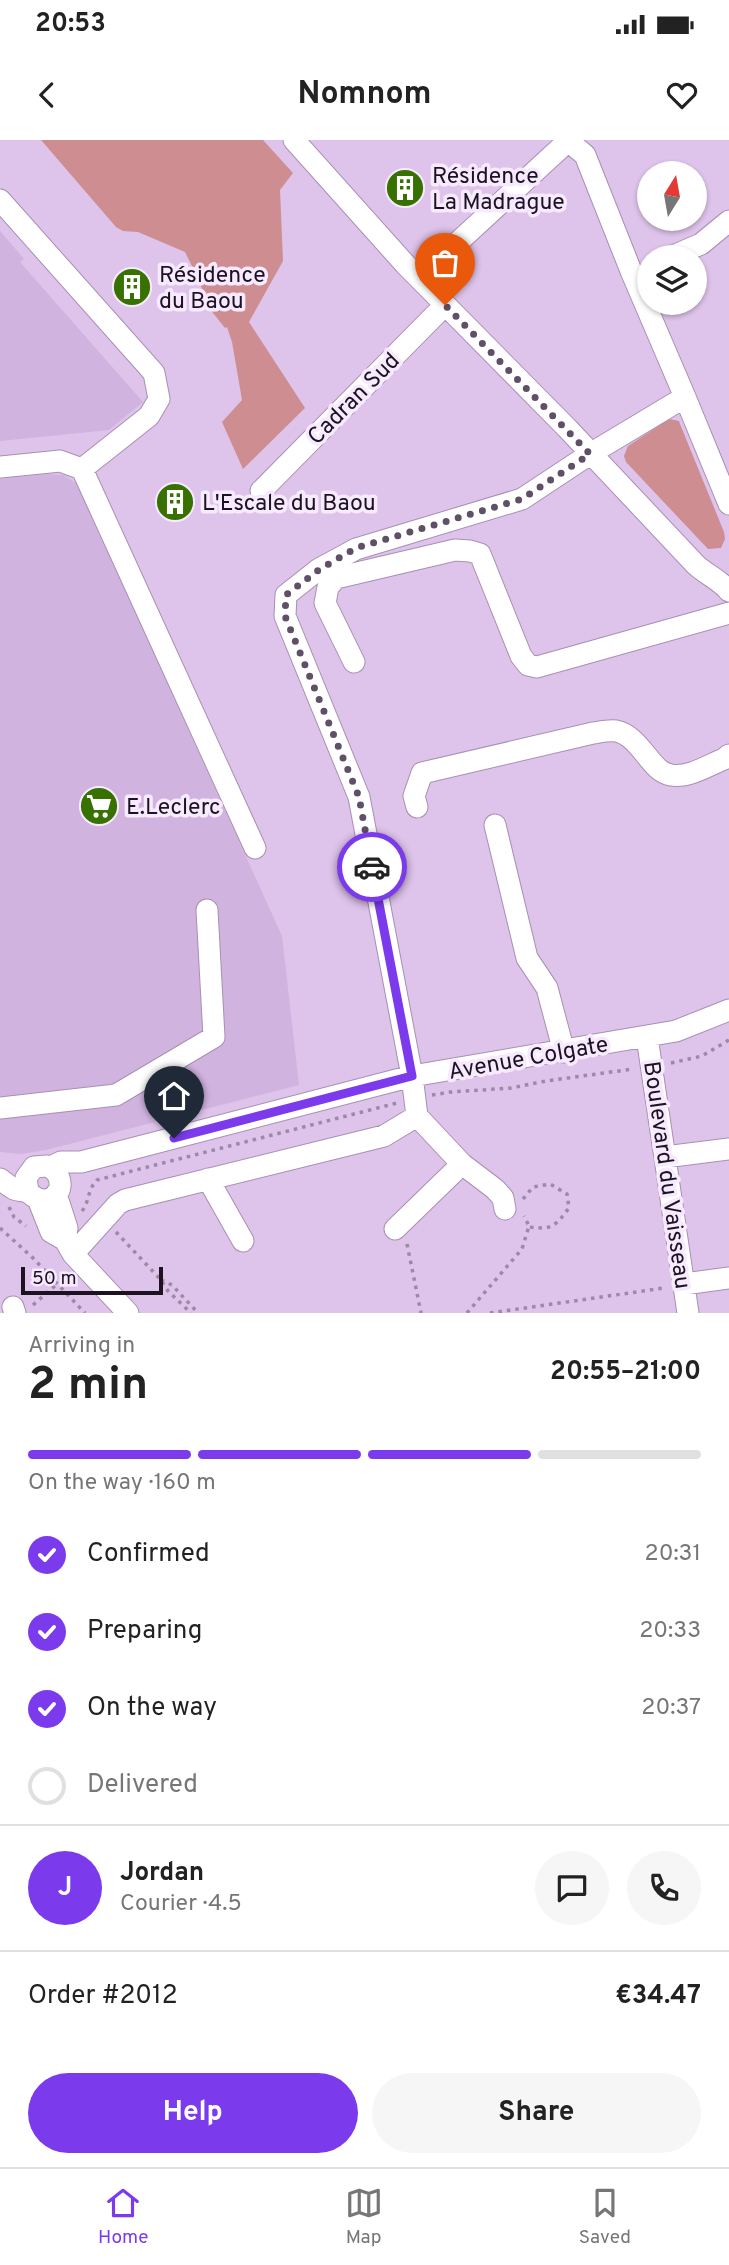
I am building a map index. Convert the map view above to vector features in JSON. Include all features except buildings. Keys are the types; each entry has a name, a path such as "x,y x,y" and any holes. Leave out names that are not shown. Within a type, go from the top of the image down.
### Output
{"street":[{"path":"294,140 419,278 696,565 708,576 727,583"},
{"path":"419,278 568,140 585,155 729,504"},
{"path":"0,200 154,373 159,399 149,416 82,469"},
{"path":"699,245 729,221"},
{"name":"Cadran Sud","path":"261,491 445,305"},
{"path":"514,1205 462,1164 418,1116 359,797 285,616 286,595 320,569 356,548 522,499 685,397"},
{"path":"0,467 60,461 82,469 255,848"},
{"path":"354,662 325,603 328,587 336,578 455,550 480,554 521,656 528,664 537,667 729,613"},
{"path":"418,807 414,796 422,773 593,733 615,731 633,738 661,770 671,775 689,773 728,760"},
{"path":"495,825 527,958 547,988 564,1052"},
{"path":"0,1108 116,1095 214,1037 207,909"},
{"name":"Avenue Colgate","path":"69,1247 67,1228 42,1189 60,1177 51,1167 61,1162 81,1162 412,1076 647,1037 693,1026 729,1010"},
{"name":"Boulevard du Vaisseau","path":"647,1037 688,1313"},
{"path":"128,1313 69,1247 118,1204 125,1200 384,1136 418,1116"},
{"path":"665,1157 729,1149"},
{"path":"0,1179 16,1190 42,1189 70,1183 81,1162"},
{"path":"394,1229 462,1164"},
{"path":"0,1173 42,1189"},
{"path":"208,1179 243,1241"},
{"path":"684,1284 729,1278"}],"path":[{"path":"665,1065 702,1056 729,1040"},
{"path":"429,1096 511,1088 639,1068"},
{"path":"79,1215 97,1180 400,1102"},
{"path":"550,1184 567,1194 569,1208 555,1225 546,1229 529,1227 514,1205 522,1201 533,1187 550,1184"},
{"path":"8,1201 14,1217 29,1229"},
{"path":"111,1227 161,1280 168,1292 191,1313"},
{"path":"467,1313 522,1249 529,1227"},
{"path":"0,1228 58,1283 85,1313"},
{"path":"394,1229 410,1246 421,1313"},
{"path":"161,1280 172,1285 198,1313"},
{"path":"18,1311 58,1283"},
{"path":"490,1313 684,1284"}],"shaded area":[{"path":"41,140 263,140 293,173 280,190 283,261 249,322 305,408 243,469 222,422 242,400 232,342 227,327 225,328 206,304 200,282 185,252 138,232 123,231 116,227"},
{"path":"0,231 24,259 20,262 143,402 109,430 0,441"},
{"path":"669,419 679,421 724,532 725,539 721,548 708,549 626,462 624,456 628,446"},
{"path":"45,474 64,475 77,484 282,936 299,1085 46,1150 21,1154 0,1152 0,479"}],"way so far":[{"path":"372,867 359,797 285,616 286,595 298,583 356,548 522,499 590,454 445,305"}],"place":[{"name":"Résidence La Madrague","path":"405,188"},
{"name":"Résidence du Baou","path":"132,287"},
{"name":"L'Escale du Baou","path":"175,502"},
{"name":"E.Leclerc","path":"99,806"}],"route":[{"path":"174,1138 412,1076 372,867"}]}
